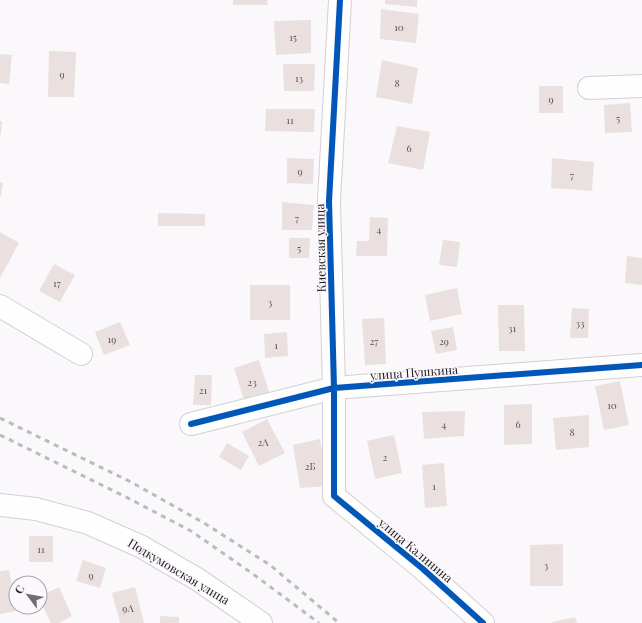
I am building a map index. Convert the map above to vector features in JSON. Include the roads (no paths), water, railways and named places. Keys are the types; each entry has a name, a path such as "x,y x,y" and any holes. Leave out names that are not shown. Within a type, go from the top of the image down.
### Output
{"street":[{"name":"Киевская улица","path":"334,496 334,388 329,201 340,0"},
{"path":"589,88 642,86"},
{"path":"0,306 81,354"},
{"name":"улица Пушкина","path":"191,424 334,388 642,365"},
{"name":"улица Калинина","path":"334,496 423,569 483,623"},
{"name":"Подкумовская улица","path":"0,505 36,509 88,523 140,546 197,579 261,623"}],"railway":[{"path":"0,418 131,482 204,523 270,565 339,623"},
{"path":"0,435 191,531 253,574 319,623"}]}
